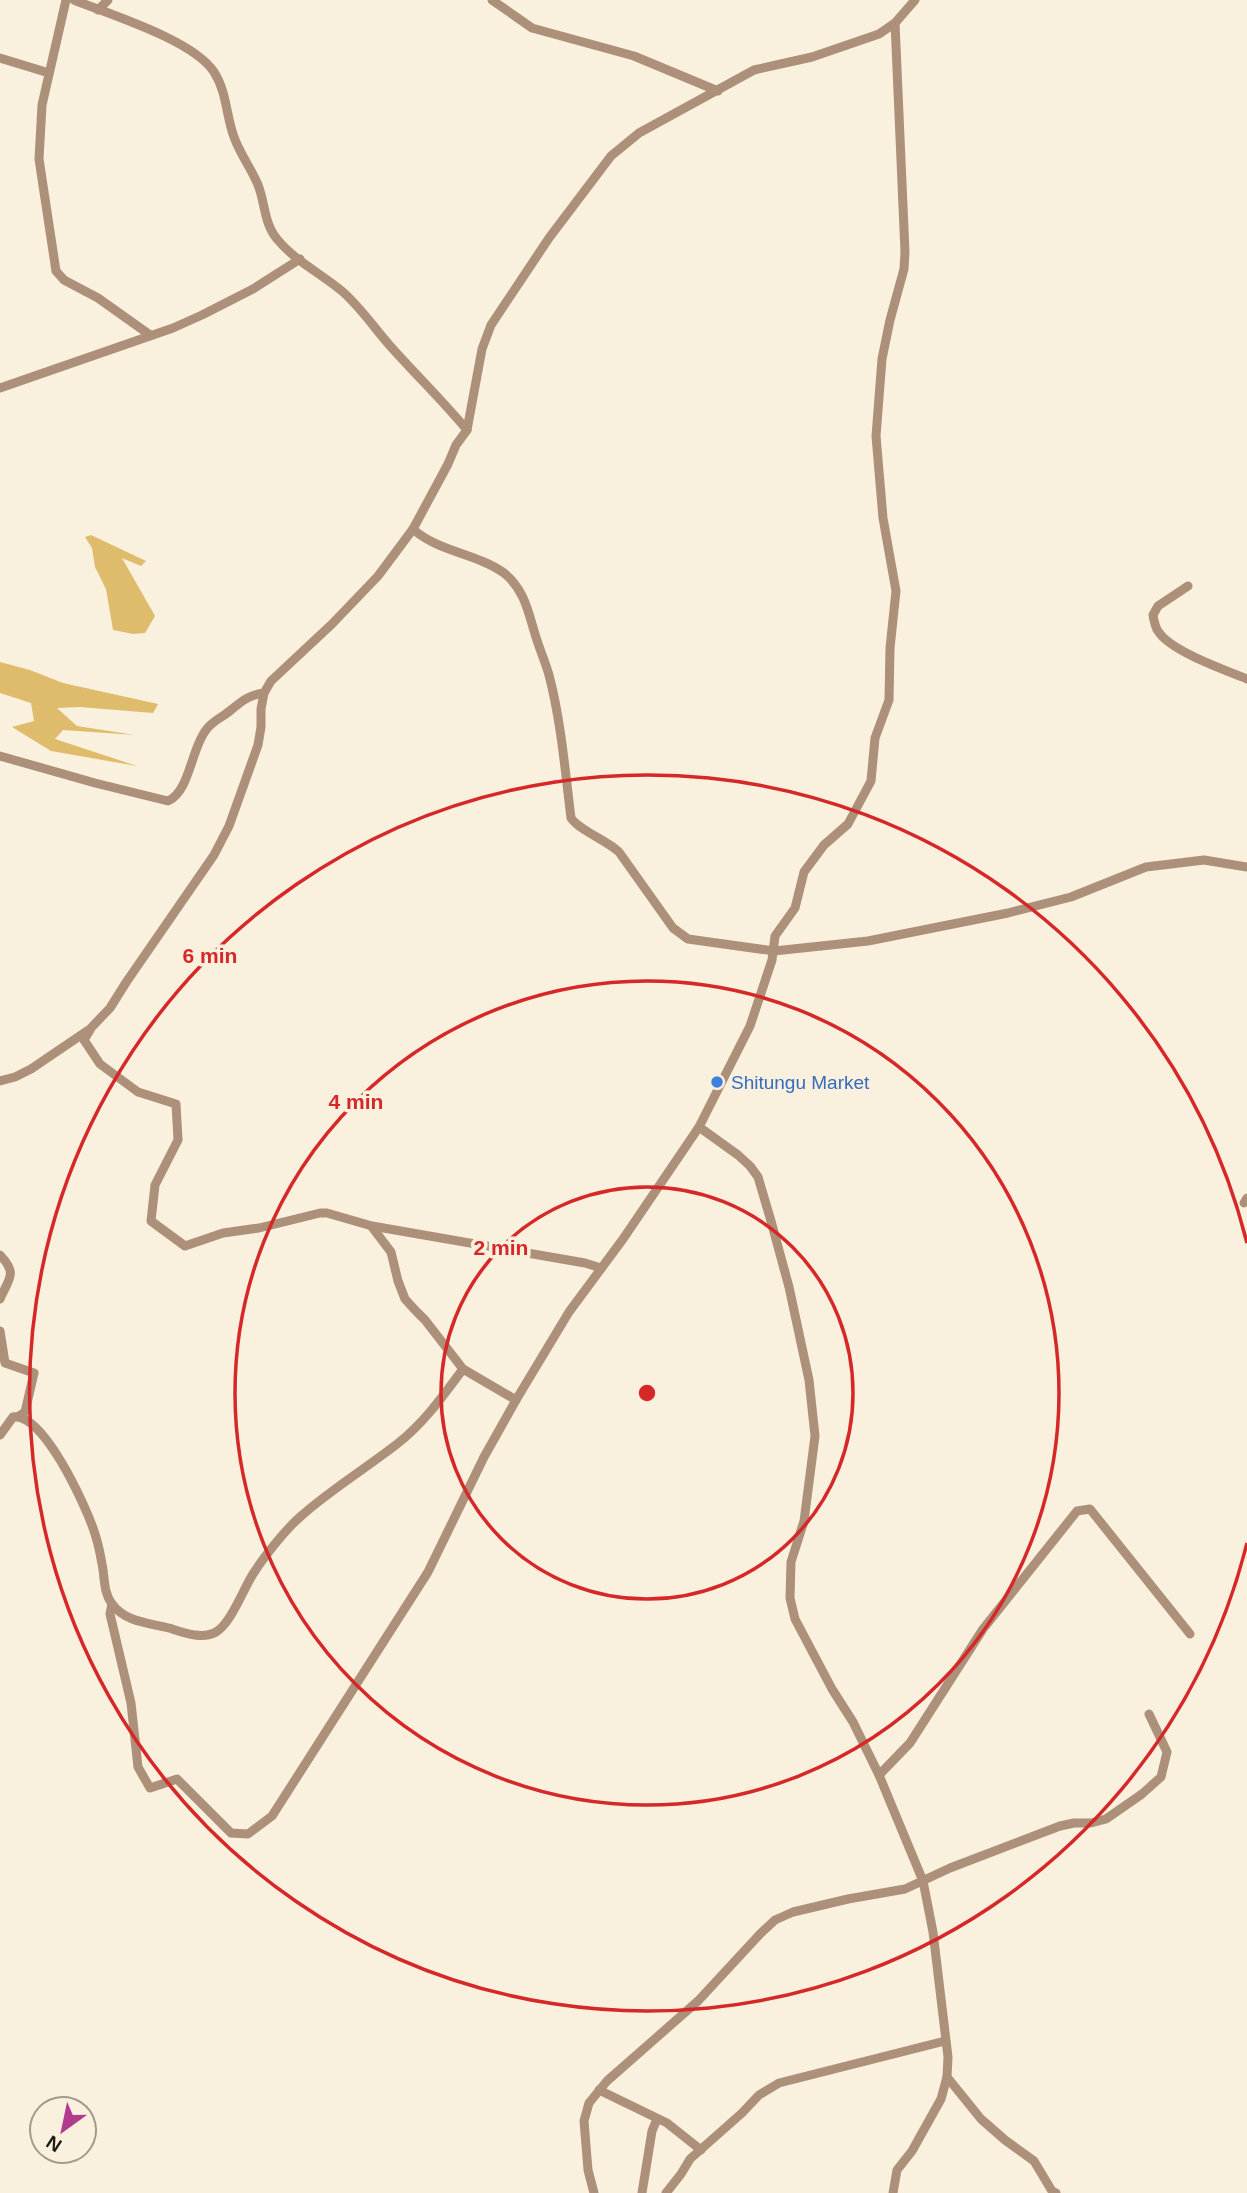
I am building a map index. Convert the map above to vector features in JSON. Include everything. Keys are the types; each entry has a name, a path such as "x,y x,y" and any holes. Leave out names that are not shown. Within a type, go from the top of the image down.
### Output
{"street":[{"path":"66,0 42,105 39,159 56,271 64,280 98,298 150,335"},
{"path":"74,0 165,37 206,61 224,92 233,137 258,186 275,237 362,310 390,346 467,430"},
{"path":"99,10 108,0"},
{"path":"492,0 531,29 634,56 718,91"},
{"path":"0,1081 31,1069 90,1029 110,1009 214,855 229,826 258,745 264,693 287,664 372,583 413,529 456,444 467,430 482,349 491,324 611,156 639,133 754,70 812,57 879,34 895,23 915,0"},
{"path":"111,1604 110,1614 131,1703 138,1767 150,1788 177,1779 231,1833 248,1833 272,1816 428,1572 484,1457 516,1400 569,1312 699,1127 750,1026 774,951 775,936 795,908 804,872 824,845 848,824 871,781 875,738 889,699 890,648 896,591 883,518 876,436 882,359 904,269 905,252 895,23"},
{"path":"0,58 49,73"},
{"path":"0,388 202,316 253,289 300,259"},
{"path":"413,529 431,542 486,561 505,575 520,592 527,605 548,673 557,712 571,818 619,852 673,928 688,939 774,951 868,941 1008,913 1071,897 1146,867 1204,860 1247,867"},
{"path":"1188,586 1158,606 1153,615 1159,634 1191,655 1247,679"},
{"path":"0,755 94,783 168,801 183,784 194,752 208,727 245,698 264,693"},
{"path":"90,1029 84,1040 100,1064 138,1092 176,1104 178,1140 155,1185 151,1221 185,1246 223,1233 259,1228 320,1213 372,1226 601,1268"},
{"path":"699,1127 738,1155 758,1177 789,1287 809,1380 815,1436 804,1521 791,1562 790,1598 795,1619 879,1774 923,1881 933,1932 948,2057 947,2077 941,2099 912,2151 897,2170 893,2193"},
{"path":"372,1226 391,1252 405,1299 463,1369 516,1400"},
{"path":"0,1255 10,1269 9,1280 0,1299"},
{"path":"0,1331 5,1363 34,1373 25,1412 13,1417 0,1435"},
{"path":"19,1416 29,1420 39,1430 71,1481 93,1527 102,1563 105,1590 111,1604 126,1617 191,1634 206,1635 216,1632 227,1620 254,1572 297,1519 422,1421 463,1369"},
{"path":"879,1774 910,1743 983,1629 1077,1511 1090,1509 1190,1634"},
{"path":"594,2193 588,2170 583,2121 589,2104 599,2090 698,2001 775,1920 793,1912 905,1889 950,1868 1060,1826 1091,1824 1106,1819 1161,1777 1167,1752 1149,1714"},
{"path":"666,2193 690,2159 759,2095 779,2083 945,2040"},
{"path":"947,2077 981,2119 1034,2161 1052,2191 1056,2193"},
{"path":"599,2090 667,2123 701,2150"},
{"path":"642,2193 652,2131 657,2119"}],"shaded area":[{"path":"91,535 146,561 141,566 122,558 155,616 145,633 133,634 113,630 106,589 95,567 92,548 85,537"},
{"path":"0,662 63,683 158,704 153,713 80,707 57,708 77,726 135,735 63,730 55,739 137,766 51,751 12,727 34,721 31,703 0,693"}],"place":[{"name":"Shitungu Market","path":"717,1082"}]}
